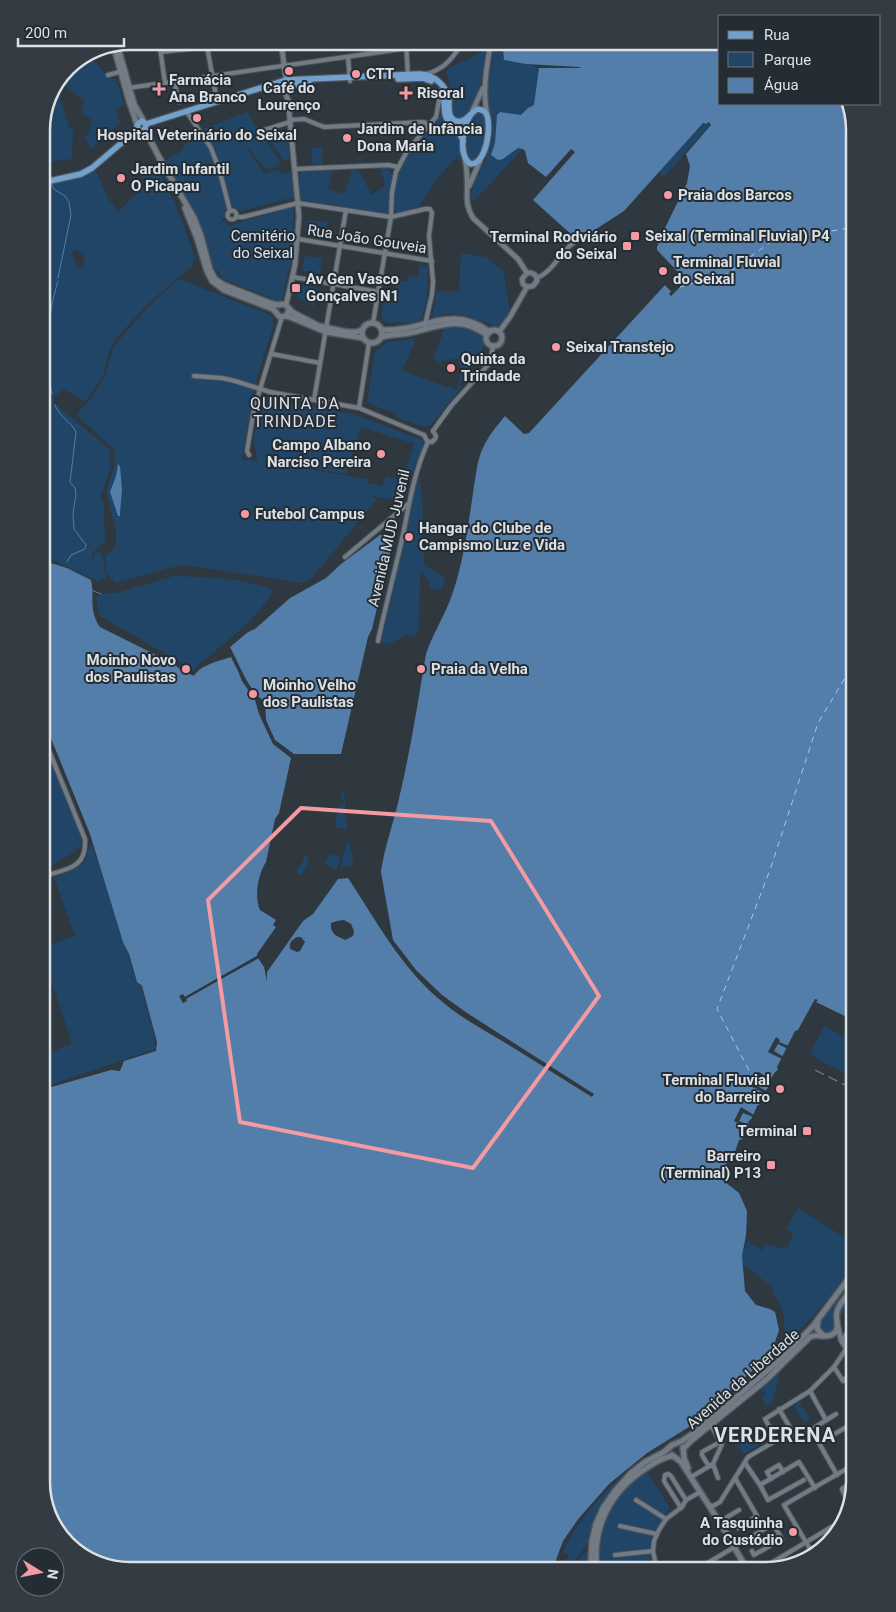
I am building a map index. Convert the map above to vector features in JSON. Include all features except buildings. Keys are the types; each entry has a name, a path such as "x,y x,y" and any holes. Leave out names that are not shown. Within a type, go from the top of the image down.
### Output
{"main road":[{"path":"118,51 122,71"},
{"path":"116,52 142,126 187,211 212,281 220,288 269,307 278,316 290,317 326,330 362,338 369,344 378,342 382,337 426,324"},
{"path":"424,76 441,90 446,118 460,133 463,140"},
{"path":"50,181 81,174 92,168 142,126 286,80 424,76 435,79 444,88 448,96 449,112 452,119 462,122 471,113 475,110 480,109 487,116 488,128 485,150 480,161 475,164 466,161 464,157 463,140 471,113"},
{"path":"265,86 274,86 288,91 300,83 350,79"},
{"path":"286,80 292,83 292,87"},
{"path":"283,89 282,83 286,80"},
{"path":"160,159 194,218 210,270 216,279 224,285 277,305 282,303 326,330 347,332 362,330"},
{"path":"275,312 277,305"},
{"path":"284,316 287,307"},
{"path":"382,330 405,329 449,318 462,319 481,326 488,334 487,342 493,346 500,342 501,337 498,332 488,334"},
{"path":"362,338 362,330 365,325 373,323 379,325 382,330 382,337"},
{"name":"Avenida da Liberdade","path":"592,1562 592,1541 600,1516 609,1500 631,1473 645,1462 698,1430 770,1370 813,1326 846,1282"},
{"name":"Avenida da Liberdade","path":"683,1450 692,1440 766,1379 810,1337 836,1332 839,1306 846,1297"},
{"name":"Avenida da Liberdade","path":"819,1317 817,1329 826,1335"},
{"path":"700,1491 681,1462 673,1457 670,1451 674,1445 682,1446 685,1463 743,1562"},
{"path":"596,1562 598,1534 605,1514 622,1488 638,1473 664,1458 680,1456 683,1450"}],"street":[{"path":"165,83 161,52 179,50"},
{"path":"208,50 217,101"},
{"path":"282,50 286,80"},
{"path":"127,88 399,50"},
{"path":"406,50 408,77"},
{"path":"424,76 446,66 458,50"},
{"path":"487,116 484,84 490,50"},
{"path":"348,57 350,79"},
{"path":"108,75 122,71"},
{"path":"174,81 179,102"},
{"path":"471,113 484,84"},
{"path":"288,100 292,87"},
{"path":"283,89 288,100 298,202 298,239 287,307"},
{"path":"373,323 391,217 393,184 398,168 407,151 437,114 441,90"},
{"path":"185,111 211,148 230,211 227,214 228,219 233,220 236,217 243,217 298,202 391,217 425,209 431,210 429,236 432,261 432,294 426,324"},
{"path":"264,130 302,119 322,127 424,122 429,126"},
{"path":"418,123 424,130"},
{"path":"464,157 467,175 467,205 473,218 518,259 527,272 533,273 537,278"},
{"path":"467,192 472,176 480,161"},
{"path":"295,169 388,165 398,168"},
{"path":"314,400 346,210"},
{"path":"230,211 235,213 236,217"},
{"path":"527,287 534,286 537,278 546,273 576,240 586,237"},
{"name":"Rua João Gouveia","path":"298,239 432,261"},
{"path":"527,272 522,278 523,284 527,287"},
{"path":"293,277 378,292"},
{"path":"498,332 510,317 527,287"},
{"path":"249,455 247,451 250,429 260,390 284,316"},
{"path":"359,408 369,344"},
{"path":"424,435 428,431 433,431 451,406 488,365 492,356 493,346"},
{"path":"272,354 320,362"},
{"path":"194,376 204,375 235,380 260,390 359,408 424,435 428,442 432,442 436,438 436,434 433,431"},
{"name":"Avenida MUD Juvenil","path":"378,641 416,472 428,442"},
{"path":"403,503 408,504"},
{"path":"345,557 408,504"},
{"path":"50,753 85,839 86,849 80,862 70,868 50,874"},
{"path":"708,1505 713,1506 720,1502 748,1457 776,1440 765,1419 810,1391 834,1367 846,1349 837,1325"},
{"path":"842,1340 846,1334"},
{"path":"826,1335 842,1340"},
{"path":"834,1367 843,1381 846,1378"},
{"path":"810,1391 826,1420"},
{"path":"779,1409 798,1441 809,1431 836,1414"},
{"path":"693,1476 712,1465 722,1444 711,1426"},
{"path":"838,1475 819,1443 846,1428"},
{"path":"718,1478 712,1465 708,1465 702,1452 720,1442"},
{"path":"760,1485 799,1462 815,1488"},
{"path":"745,1463 768,1500 804,1480"},
{"path":"771,1479 767,1472 779,1465 783,1472"},
{"path":"810,1549 784,1505 846,1470"},
{"path":"681,1508 664,1481 665,1475 671,1476 686,1500"},
{"path":"735,1478 757,1516 738,1528"},
{"path":"655,1562 653,1551 657,1534 666,1520 681,1508 686,1500 700,1491"},
{"path":"636,1500 666,1520"},
{"path":"719,1522 740,1510"},
{"path":"710,1562 773,1524 782,1539 754,1555 752,1551"},
{"path":"620,1526 657,1534"},
{"path":"775,1561 834,1526"},
{"path":"615,1555 653,1551"}],"highlighted area":[{"path":"301,808 491,821 599,996 473,1168 240,1122 208,900"}],"green space":[{"path":"486,50 477,97 466,115 459,119 452,113 449,79 446,72 456,64"},
{"path":"494,50 501,50 503,57 503,50 603,50 546,177 528,163 523,149 471,204 473,184 486,159 492,141 493,120 487,93","holes":["529,64 580,67 539,68"]},
{"path":"93,59 109,78 116,79 124,105 116,109 120,123 91,149 85,137 89,132 92,120 82,114 84,100 64,85 60,96 69,128 73,128 72,159 50,162 50,124 58,94 66,81 77,70"},
{"path":"247,112 280,161 274,167 265,168 250,149 248,151 265,174 276,170 284,174 291,172 294,197 242,211 232,206 216,152 201,130"},
{"path":"480,112 485,116 487,132 481,156 473,161 468,159 466,132 470,118"},
{"path":"440,115 443,116 448,126 453,130 431,128"},
{"path":"708,122 710,125 664,177 659,172 703,123 705,125"},
{"path":"431,129 450,131 457,135 462,162 459,162 458,156 434,182 419,207 396,213 396,183 403,164 414,147"},
{"name":"Cemitério do Seixal","path":"197,131 208,145 217,167 228,208 224,213 224,218 218,225 225,220 228,226 293,207 294,229 290,268 282,300 271,301 271,298 224,279 216,269 213,269 196,217 166,160 181,152 188,140"},
{"path":"287,138 290,160 283,160 271,143"},
{"path":"322,147 322,165 312,164 311,148"},
{"path":"156,167 174,200 195,257 192,266 150,302 115,339 110,349 103,376 85,402 64,389 54,397 53,402 109,449 111,467 100,499 104,504 105,542 93,552 91,562 96,551 102,554 106,578 97,581 50,560 50,183 81,177 96,171 109,200 118,211 147,185 136,169","holes":["76,249 85,256 83,268 77,267 72,253"]},
{"path":"380,168 388,168 392,174 389,211 387,214 301,199 299,176 302,171 332,171 328,190 345,194 351,171 358,170 372,195 385,185"},
{"path":"307,221 328,221 326,237 305,234"},
{"path":"461,253 486,257 504,272 509,313 500,326 467,316 449,314 432,318 437,291 459,291"},
{"path":"305,256 322,258 320,274 302,271"},
{"path":"420,265 428,267 427,298 421,322 386,323 381,318 385,289 395,290 398,280 407,282 409,276 418,277"},
{"path":"179,279 271,315 274,318 272,323 274,324 256,380 242,459 258,461 253,440 264,398 356,415 422,440 424,444 409,481 403,502 372,496 377,499 312,578 301,583 187,565 169,568 116,583 106,573 106,556 116,545 116,533 106,491 115,464 114,450 77,415 91,399 105,376 114,346 148,307","holes":["361,427 414,444 402,481 386,476 382,486 367,483 367,479 278,464 346,474"]},
{"path":"300,285 317,288 314,307 297,297"},
{"path":"455,326 474,330 483,339 485,345 459,385 462,387 430,426 423,427 396,417 397,414 367,403 375,352 387,342 416,338 402,371 456,390 462,370 458,363 459,358 439,362 435,360 434,356 445,327"},
{"path":"419,473 423,510 424,565 443,576 445,582 441,590 430,588 429,580 420,572 419,626 416,636 407,635 390,644 381,642"},
{"path":"174,576 238,581 273,590 257,614 247,624 193,670 100,616 96,598 101,594 116,593"},
{"path":"50,760 82,836 83,844 73,853 50,866"},
{"path":"344,790 347,830 335,827 339,804 344,805 344,800 341,799"},
{"path":"347,842 349,842 354,865 340,868"},
{"path":"92,844 136,980 141,986 155,1040 155,1049 50,1085 50,1052 71,1044 71,1039 50,978 50,945 75,936 54,878 85,862 89,846"},
{"path":"329,854 340,857 337,871 325,863"},
{"path":"304,855 308,856 307,861 309,863 301,875 296,872 303,861"},
{"path":"826,1027 846,1037 846,1074 810,1054 823,1028"},
{"path":"722,1182 740,1195 747,1212 747,1231 743,1253 749,1239 751,1245 756,1246 762,1251 765,1244 787,1249 793,1232 786,1230 798,1208 846,1238 846,1278 788,1344 783,1341 784,1315 780,1303 772,1293 773,1288 743,1264 745,1291"},
{"path":"846,1286 846,1293 835,1311 834,1329 829,1333 824,1333 820,1329 820,1319"},
{"path":"846,1301 846,1310 839,1318 841,1308"},
{"path":"780,1372 773,1401 767,1406 761,1397 765,1395 762,1388"},
{"path":"799,1402 810,1419 804,1423 794,1405"},
{"path":"756,1429 763,1442 744,1454 736,1441"},
{"path":"647,1472 670,1508 660,1522 653,1537 650,1554 651,1562 600,1562 602,1535 609,1513 622,1493 636,1479"},
{"path":"624,1475 608,1497 581,1553 573,1562 566,1562 569,1555 563,1552 573,1533 589,1510"},
{"path":"590,1547 591,1562 578,1562"}],"water":[{"path":"503,50 718,50 718,105 842,105 844,114 846,130 846,1017 816,1002 818,1000 815,999 798,1030 795,1031 777,1067 778,1070 770,1080 759,1072 751,1086 764,1093 760,1104 748,1122 749,1125 747,1125 742,1139 739,1140 735,1152 731,1156 732,1159 730,1162 728,1161 724,1169 725,1171 720,1178 739,1193 747,1211 746,1235 742,1256 745,1291 756,1305 775,1312 779,1330 771,1354 692,1425 647,1453 609,1484 579,1518 563,1541 555,1562 124,1562 109,1559 81,1546 73,1539 56,1513 52,1498 50,1482 50,1087 111,1070 120,1071 124,1061 156,1051 157,1042 142,986 137,982 129,954 123,942 90,834 50,736 50,563 67,568 91,580 94,615 100,627 174,664 181,670 194,676 205,666 231,657 242,681 255,700 259,714 273,744 291,758 279,813 275,819 266,862 261,873 257,892 260,910 276,920 273,925 276,927 257,956 185,997 180,996 183,1003 186,999 258,958 264,967 267,981 267,972 303,921 313,914 338,879 348,878 400,957 439,999 468,1020 592,1097 594,1094 467,1013 442,995 416,970 393,940 381,872 408,759 426,654 457,580 477,467 484,446 505,416 524,434 529,433 665,285 671,291 671,296 678,284 672,278 678,272 657,250 657,247 687,183 690,166 686,154 711,125 709,122 703,123 624,211 593,231 573,236 533,200 575,152 571,149 546,177 528,163 523,149 518,148 503,159 498,160 491,155 495,143 497,115 500,112 521,115 534,105 539,68 581,68 526,64 504,60","holes":["344,920 351,924 354,931 353,936 345,940 335,935 331,929 331,923 337,921","297,937 301,937 305,942 300,951 297,952 290,949 291,942"]},
{"path":"118,464 120,466 122,490 120,516 118,516 110,492"},
{"path":"387,534 395,543 390,553 372,629 368,637 341,754 294,754 275,740 266,720 265,702 249,684 230,647 248,632 255,629 290,598 326,578 341,564 380,535"},
{"path":"761,1078 770,1083 766,1091 757,1086"}],"pier":[{"path":"671,277 678,283 681,280 684,283 671,296 669,294 671,291 665,285 666,283 673,289 677,285 670,279"},
{"path":"257,956 261,957 186,998 187,1001 183,1003 179,996 183,994 185,997"},
{"path":"776,1037 780,1040 779,1042 789,1046 788,1049 778,1044 774,1051 784,1057 782,1059 768,1052"},
{"path":"758,1072 772,1081 770,1083 761,1078 757,1086 766,1091 765,1093 751,1086"},
{"path":"741,1107 754,1115 753,1117 743,1113 739,1121 749,1125 748,1128 734,1121"}],"waterway":[{"path":"50,183 69,202 71,215 58,278"},
{"path":"50,316 58,281"},
{"path":"50,380 52,394"},
{"path":"55,405 59,413 76,432 70,482 75,488 76,494 73,514 74,529 86,545 85,549 71,555 67,562"},
{"path":"91,590 101,594"}],"ferry route":[{"path":"680,287 727,274 772,241 846,229"},
{"path":"754,1080 717,1009 771,867 818,723 846,676"}],"railway":[{"path":"815,1070 846,1086"}],"place":[{"name":"Café do Lourenço","path":"289,71"},
{"name":"CTT","path":"356,74"},
{"name":"Farmácia Ana Branco","path":"159,89"},
{"name":"Risoral","path":"406,93"},
{"name":"Hospital Veterinário do Seixal","path":"197,118"},
{"name":"Jardim de Infância Dona Maria","path":"347,138"},
{"name":"Jardim Infantil O Picapau","path":"121,178"},
{"name":"Praia dos Barcos","path":"668,195"},
{"name":"Seixal (Terminal Fluvial) P4","path":"635,236"},
{"name":"Terminal Rodviário do Seixal","path":"627,246"},
{"name":"Terminal Fluvial do Seixal","path":"663,271"},
{"name":"Av Gen Vasco Gonçalves N1","path":"296,288"},
{"name":"Seixal Transtejo","path":"556,347"},
{"name":"Quinta da Trindade","path":"451,368"},
{"name":"Campo Albano Narciso Pereira","path":"381,454"},
{"name":"Futebol Campus","path":"245,514"},
{"name":"Hangar do Clube de Campismo Luz e Vida","path":"409,537"},
{"name":"Moinho Novo dos Paulistas","path":"186,669"},
{"name":"Praia da Velha","path":"421,669"},
{"name":"Moinho Velho dos Paulistas","path":"253,694"},
{"name":"Terminal Fluvial do Barreiro","path":"780,1089"},
{"name":"Terminal","path":"807,1131"},
{"name":"Barreiro (Terminal) P13","path":"771,1165"},
{"name":"A Tasquinha do Custódio","path":"793,1532"}],"district":[{"name":"QUINTA DA TRINDADE","path":"295,412"},
{"name":"VERDERENA","path":"775,1435"}]}
